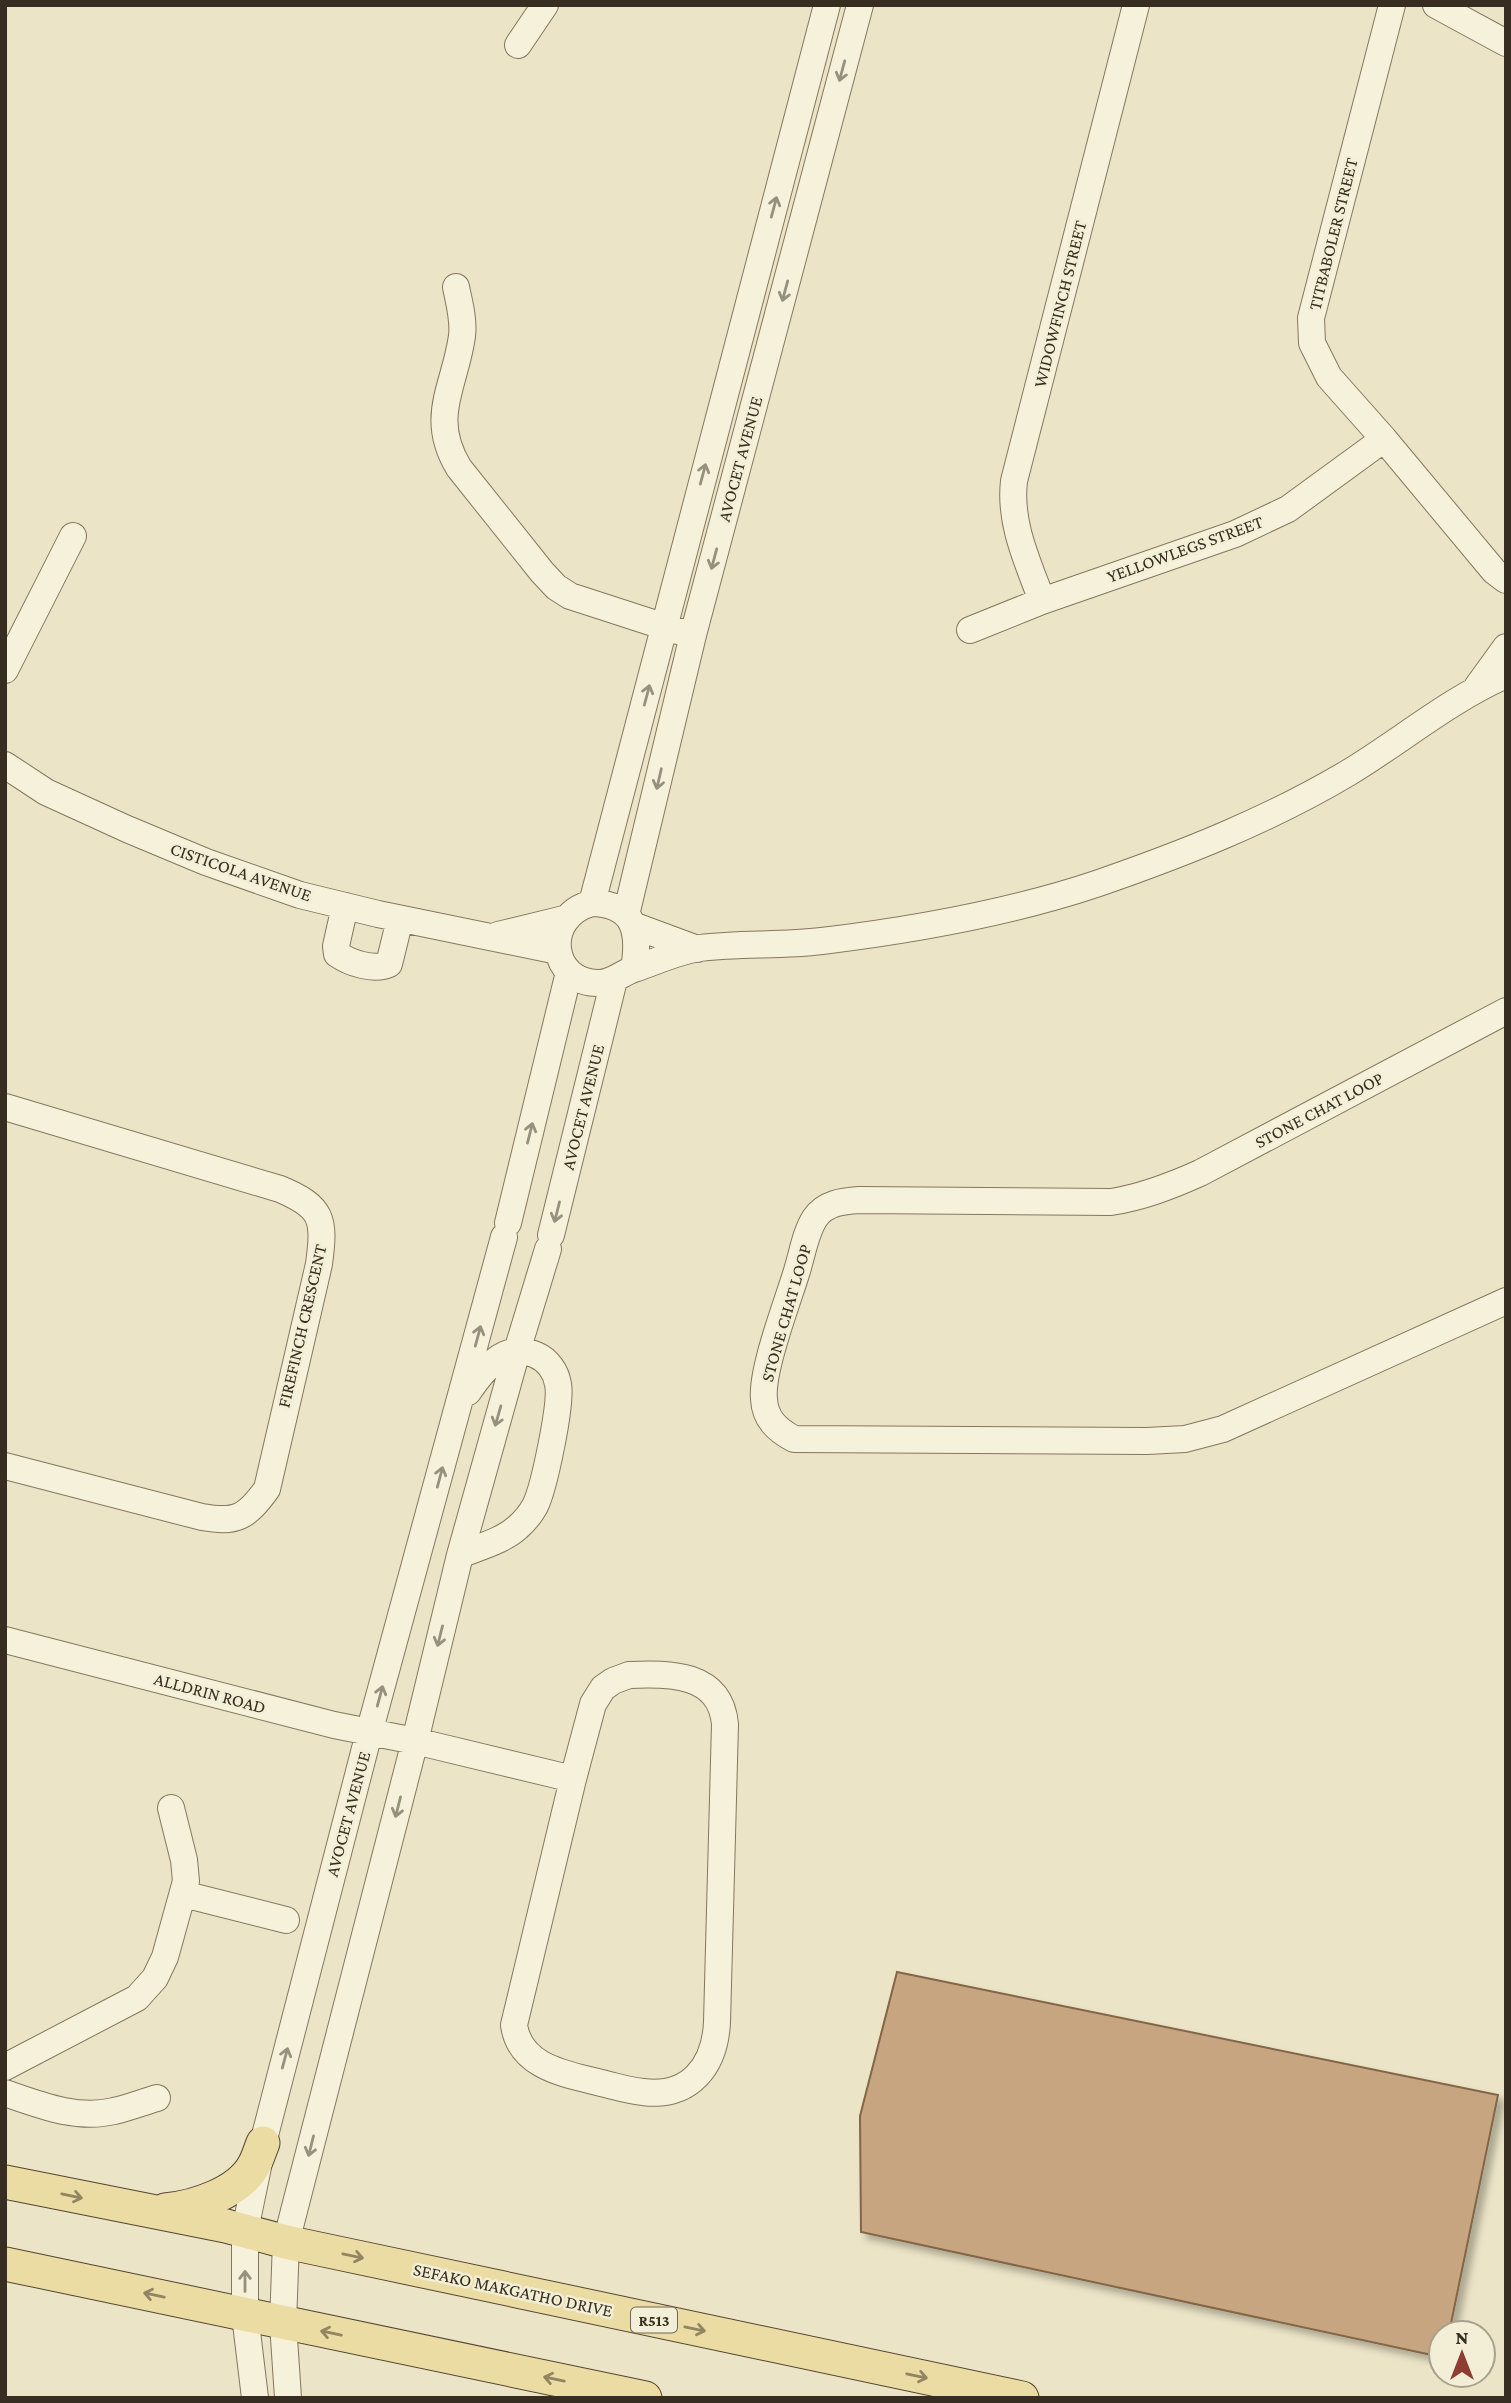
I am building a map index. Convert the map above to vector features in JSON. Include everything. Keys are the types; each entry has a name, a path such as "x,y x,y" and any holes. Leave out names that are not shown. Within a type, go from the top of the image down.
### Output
{"main road":[{"path":"125,2207 167,2210 219,2194 254,2166 263,2143"},
{"name":"SEFAKO MAKGATHO DRIVE","path":"5,2182 245,2230 286,2242 1021,2398"},
{"path":"5,2264 645,2398"}],"street":[{"path":"518,45 545,5"},
{"name":"AVOCET AVENUE","path":"592,903 827,5"},
{"name":"AVOCET AVENUE","path":"631,920 693,635 860,5"},
{"name":"WIDOWFINCH STREET","path":"1042,601 1017,531 1012,499 1014,481 1136,5"},
{"name":"TITBABOLER STREET","path":"1392,5 1311,318 1312,343 1329,377 1500,576 1506,601"},
{"path":"1436,5 1506,43"},
{"path":"456,287 463,333 445,407 445,438 459,468 556,587 570,596 693,635"},
{"name":"YELLOWLEGS STREET","path":"970,630 1042,601 1235,534 1266,520 1287,509 1384,439"},
{"path":"5,670 73,536"},
{"path":"1476,688 1506,647"},
{"path":"697,948 631,920 617,907 604,903 581,906 564,919 558,934 564,961 583,980 598,983 697,948 819,941 917,928 1095,884 1219,838 1270,815 1347,773 1476,688 1506,675"},
{"name":"CISTICOLA AVENUE","path":"5,765 46,792 205,862 300,895 400,919 493,937 564,961"},
{"path":"345,906 336,946 337,954 376,968 389,964 400,919"},
{"name":"CISTICOLA AVENUE","path":"493,937 564,919"},
{"path":"624,974 638,949 631,920"},
{"name":"AVOCET AVENUE","path":"255,2398 245,2315 245,2230 263,2143 369,1733 506,1230 564,961"},
{"name":"AVOCET AVENUE","path":"288,2398 284,2323 286,2242 460,1555 624,974"},
{"name":"STONE CHAT LOOP","path":"1506,1011 1200,1173 1137,1198 1111,1202 859,1200 840,1202 824,1208 815,1217 806,1241 766,1374 763,1397 766,1413 772,1424 794,1439 1147,1441 1185,1438 1223,1429 1506,1301"},
{"name":"FIREFINCH CRESCENT","path":"5,1107 291,1194 311,1206 321,1221 322,1241 267,1489 245,1515 237,1519 221,1520 202,1517 5,1466"},
{"path":"460,1555 515,1530 538,1499 556,1420 559,1386 555,1373 544,1359 517,1351 499,1357 461,1402"},
{"name":"ALLDRIN ROAD","path":"5,1640 369,1733 415,1741 573,1779"},
{"path":"636,1675 685,1678 708,1687 720,1702 725,1724 717,2031 712,2054 705,2068 677,2089 653,2093 637,2092 562,2073 537,2061 517,2040 514,2025 516,2010 573,1779 593,1704 599,1692 613,1681 636,1675"},
{"path":"5,2067 137,1997 146,1989 162,1965 183,1894 186,1868 171,1808"},
{"path":"183,1894 286,1920"},
{"path":"5,2094 49,2108 79,2113 112,2112 157,2098"}],"building":[{"path":"897,1972 1498,2095 1452,2319 1427,2319 1427,2354 861,2232 860,2116"}]}
